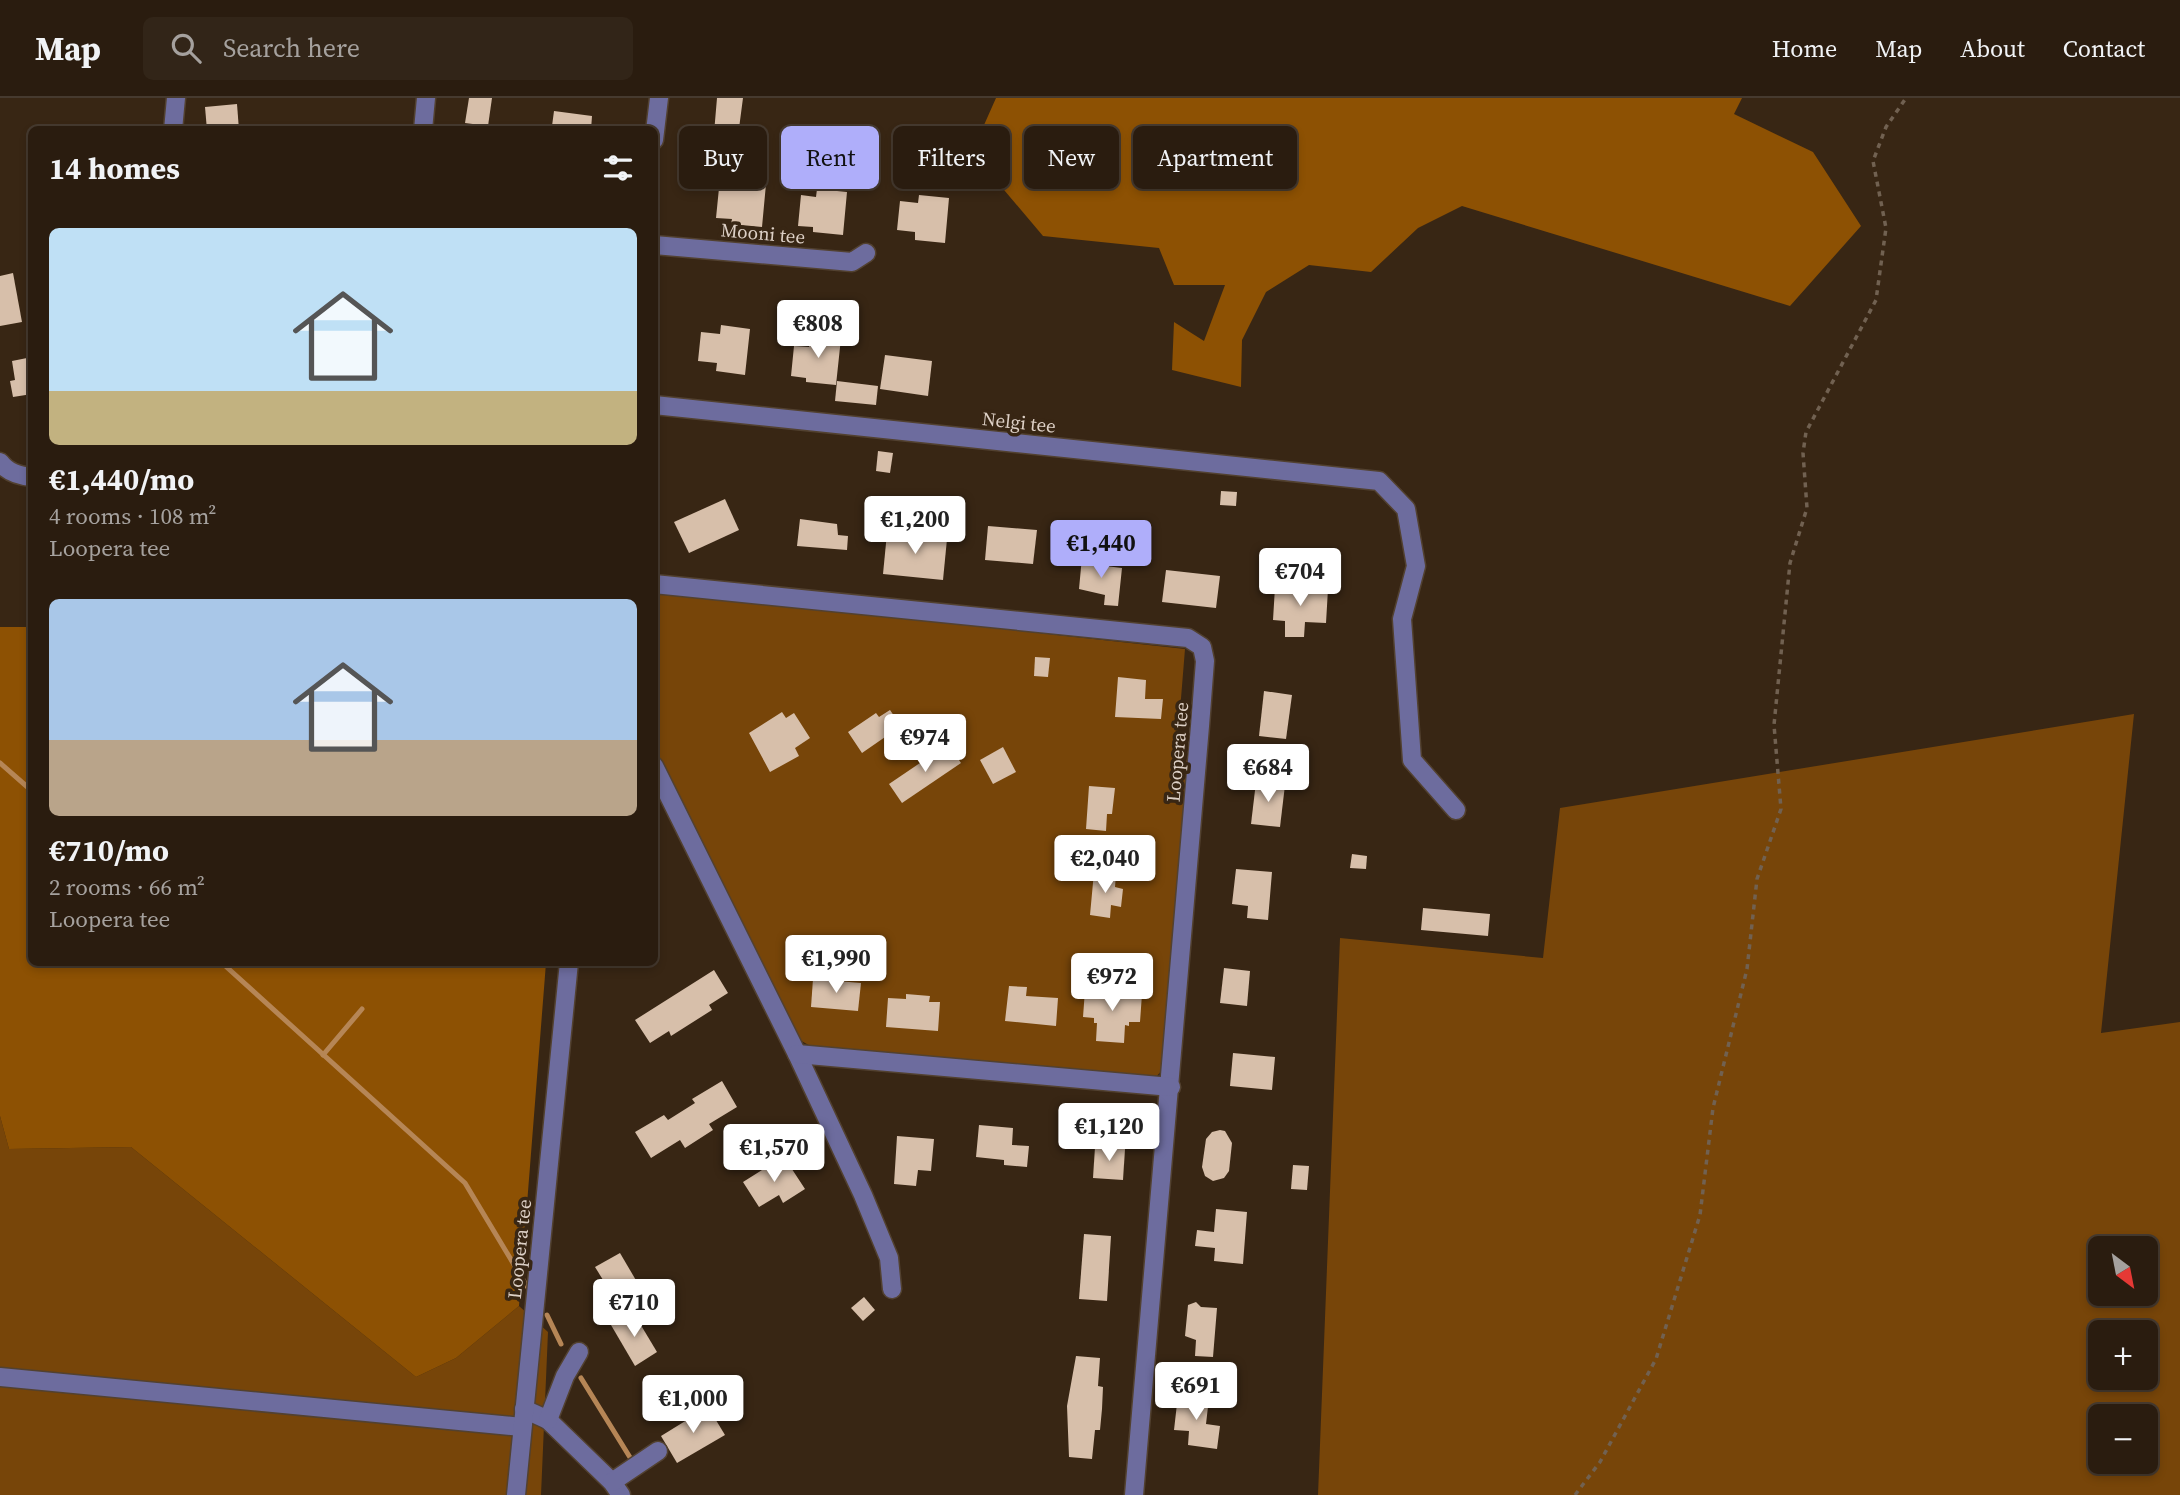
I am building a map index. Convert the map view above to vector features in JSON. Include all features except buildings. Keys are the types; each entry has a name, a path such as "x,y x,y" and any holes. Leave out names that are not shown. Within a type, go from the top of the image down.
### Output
{"street":[{"path":"173,126 176,98"},
{"path":"423,126 426,98"},
{"path":"656,126 659,98"},
{"name":"Mooni tee","path":"658,245 852,262 866,253"},
{"name":"Nelgi tee","path":"658,405 1379,481 1406,509 1416,566 1402,619 1412,760 1456,810"},
{"path":"0,461 4,467 21,477 28,477"},
{"name":"Loopera tee","path":"658,583 1188,638 1202,647 1205,661 1171,1087 1134,1495"},
{"path":"658,774 797,1054 863,1195 889,1258 892,1289"},
{"name":"Loopera tee","path":"516,1495 569,966"},
{"path":"797,1054 1171,1087"},
{"path":"548,1420 565,1376 579,1352"},
{"path":"0,1377 522,1427"},
{"path":"524,1409 548,1420 616,1489 658,1451"}],"path":[{"path":"1575,1495 1600,1462 1656,1359 1700,1215 1713,1108 1747,969 1757,878 1781,809 1774,725 1790,563 1807,508 1803,453 1807,432 1876,300 1886,228 1873,161 1886,127 1906,98"}],"shaded area":[{"path":"996,98 1742,98 1734,114 1813,152 1861,226 1790,306 1462,206 1418,228 1371,272 1309,265 1266,292 1242,340 1241,387 1172,370 1174,322 1204,341 1225,285 1174,285 1159,248 1043,236 1003,189 1010,189 1010,126 984,126"},
{"path":"658,591 1185,649 1176,760 1190,761 1166,1066 1154,1079 814,1048 798,1039 658,756"},
{"path":"0,627 28,627 28,966 546,966 519,1306 456,1358 416,1377 131,1147 9,1149 0,1116"},
{"path":"2134,714 2101,1033 2180,1022 2180,1495 1318,1495 1340,938 1543,958 1560,808"},
{"path":"0,1116 9,1149 131,1147 416,1377 456,1358 519,1306 548,1332 541,1495 0,1495"}],"waterway":[{"path":"0,763 28,788"},
{"path":"225,966 465,1183 528,1288"},
{"path":"323,1055 362,1009"},
{"path":"547,1315 561,1344"},
{"path":"581,1378 631,1459"}]}
